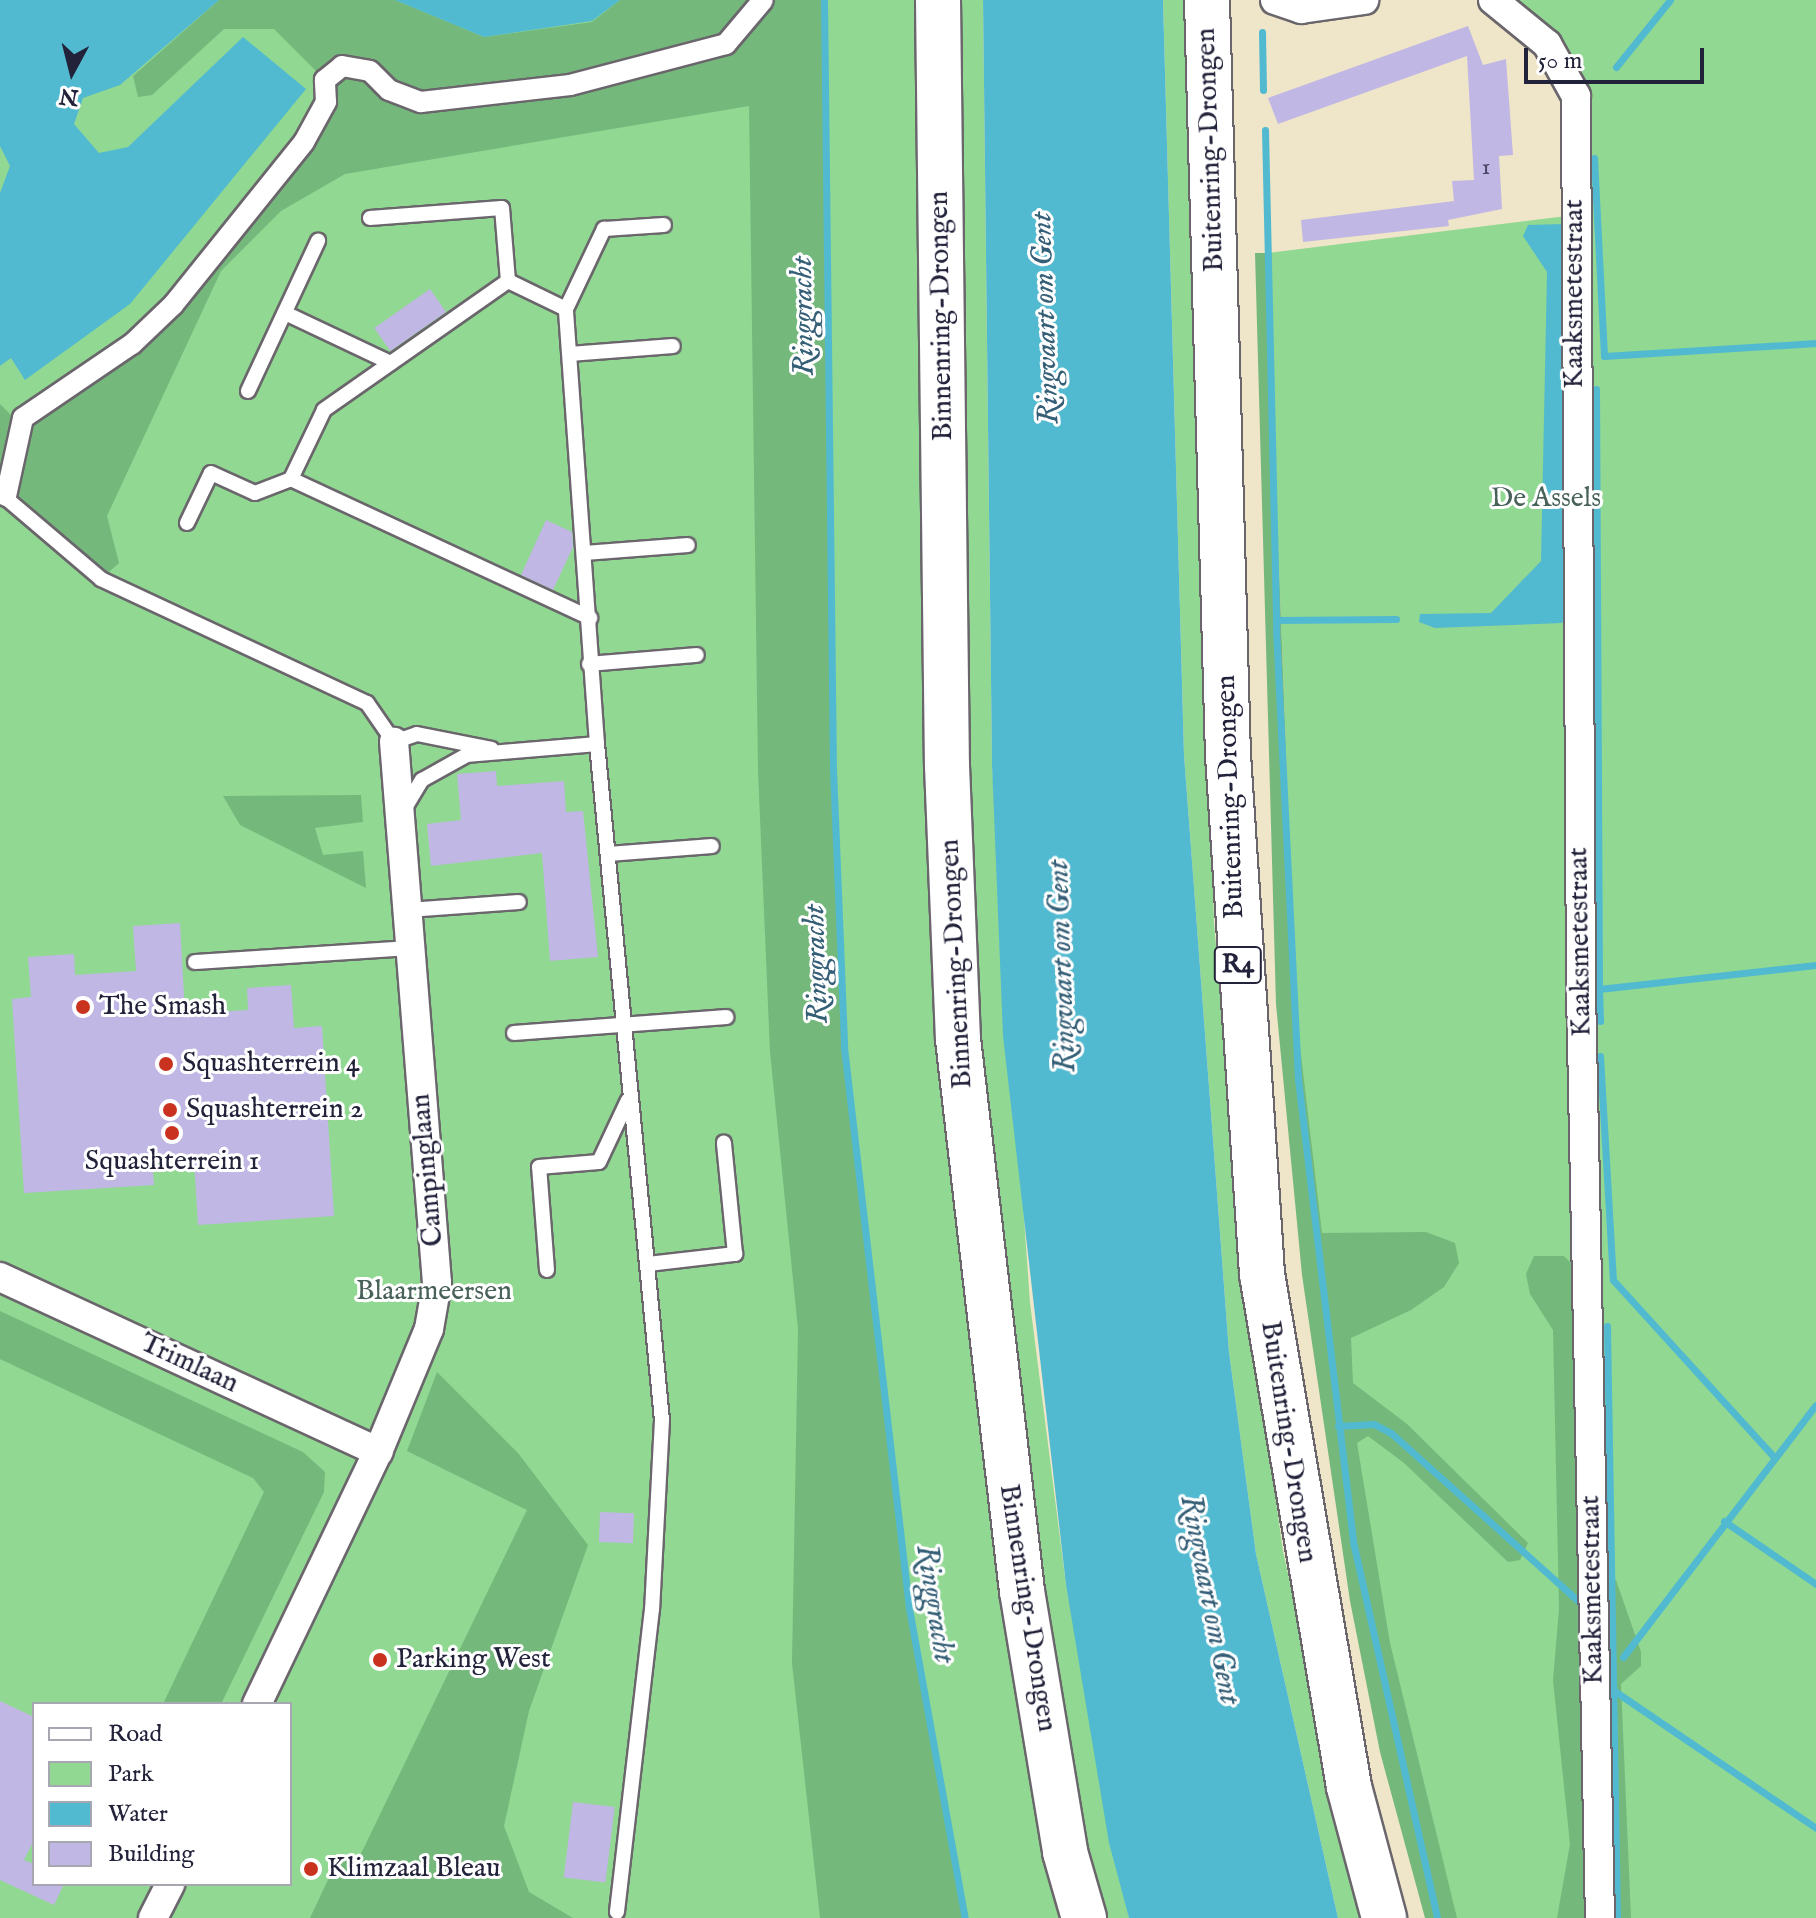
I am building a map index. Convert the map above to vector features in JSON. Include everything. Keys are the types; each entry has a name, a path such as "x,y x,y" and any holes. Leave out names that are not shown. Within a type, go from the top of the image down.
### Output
{"highway":[{"name":"Binnenring-Drongen","path":"938,0 947,766 958,1039 1022,1591 1065,1852 1084,1918"},
{"name":"Buitenring-Drongen","path":"1207,0 1228,755 1262,1274 1349,1787 1384,1918"}],"street":[{"path":"3,494 23,418 132,344 173,305 304,142 326,102 325,80 342,66 370,71 389,90 421,102 570,85 726,44 763,0"},
{"path":"1275,0 1301,9 1364,0"},
{"name":"Kaaksmetestraat","path":"1493,0 1547,44 1576,96 1582,1006 1600,1918"},
{"name":"Campinglaan","path":"258,1702 378,1452 429,1329 437,1283 394,742"},
{"name":"Trimlaan","path":"0,1277 378,1452"},
{"path":"153,1918 169,1886"}],"lane":[{"path":"370,218 502,208 508,281"},
{"path":"617,1912 663,1461 648,1264 628,1100 609,854 589,664 590,618 566,309 604,229 664,225"},
{"path":"248,391 318,241"},
{"path":"508,281 566,309"},
{"path":"187,523 211,473 255,493 291,479 324,410 508,281"},
{"path":"285,313 391,363"},
{"path":"570,354 673,346"},
{"path":"291,479 590,618"},
{"path":"3,494 101,579 367,703 394,742 417,734 500,751"},
{"path":"585,553 688,545"},
{"path":"589,664 697,655"},
{"path":"401,818 422,780 444,763 500,751 597,744"},
{"path":"609,854 712,846"},
{"path":"408,910 519,902"},
{"path":"195,962 411,948"},
{"path":"514,1033 726,1017"},
{"path":"547,1270 539,1167 599,1162 628,1100"},
{"path":"648,1264 735,1254 724,1143"}],"green space":[{"name":"Blaarmeersen","path":"0,0 983,0 992,765 1030,1303 1066,1585 1129,1918 0,1918"},
{"path":"219,0 395,0 484,37 592,22 620,0 824,0 833,768 844,1047 909,1608 965,1918 820,1918 792,1663 798,1329 770,1052 758,771 749,106 345,174 281,211 221,271 107,516 119,563 101,579 6,496 23,418 132,344 304,142 325,80 274,29 224,29 152,95 138,97 133,76"},
{"path":"1163,0 1189,0 1214,923 1244,1272 1283,1551 1364,1918 1338,1918 1256,1554 1229,1352 1184,755"},
{"name":"De Assels","path":"1493,0 1816,0 1816,1918 1441,1918 1406,1781 1321,1267 1296,1012 1267,253 1575,215 1576,96"},
{"path":"1255,253 1267,253 1296,1012 1322,1233 1426,1232 1455,1243 1459,1263 1444,1287 1411,1310 1351,1338 1353,1383 1407,1424 1528,1543 1520,1560 1508,1562 1404,1463 1368,1436 1357,1443 1390,1643 1457,1918 1425,1918 1380,1752 1350,1601 1302,1275 1276,1004"},
{"path":"0,404 14,418 0,487"},
{"path":"361,795 363,822 315,828 323,855 363,851 366,888 240,825 223,796"},
{"path":"1534,1256 1564,1256 1581,1273 1587,1570 1616,1580 1641,1652 1641,1666 1621,1684 1631,1918 1557,1918 1570,1844 1553,1680 1559,1609 1553,1330 1530,1294 1526,1274"},
{"path":"0,1311 303,1452 325,1472 324,1492 222,1702 164,1702 264,1492 253,1478 0,1359"},
{"path":"437,1372 518,1453 588,1545 529,1711 504,1826 529,1892 573,1918 310,1918 340,1854 357,1862 527,1510 407,1451"}],"water":[{"path":"0,0 219,0 120,85 83,98 74,124 99,153 128,147 243,37 306,89 130,304 25,380 11,358 0,366 0,193 10,166 0,146"},
{"path":"395,0 620,0 592,21 484,37"},
{"name":"Ringvaart om Gent","path":"983,0 1163,0 1184,755 1229,1352 1256,1554 1338,1918 1129,1918 1109,1843 1066,1585 1003,1036 992,765"},
{"path":"1564,224 1567,615 1562,623 1435,628 1419,622 1420,614 1491,613 1541,561 1547,272 1523,236 1528,225"}],"building":[{"path":"1468,26 1483,65 1506,59 1513,155 1499,156 1502,209 1448,220 1449,226 1303,242 1301,220 1454,201 1452,181 1474,180 1467,56 1278,124 1268,98"},
{"path":"430,289 446,312 390,351 374,328"},
{"path":"546,520 572,532 573,547 553,590 521,575"},
{"path":"496,771 497,786 564,781 566,812 583,811 598,957 550,961 542,853 431,866 427,824 461,820 457,774"},
{"path":"180,923 185,1014 248,1010 247,988 291,985 294,1028 322,1026 334,1216 198,1225 194,1160 152,1162 154,1185 24,1193 12,999 31,997 28,957 74,954 75,975 136,971 133,926"},
{"path":"600,1512 634,1513 633,1543 599,1542"},
{"path":"0,1701 32,1716 32,1844 24,1860 32,1863 32,1886 63,1886 54,1905 0,1880"},
{"path":"573,1802 615,1807 605,1883 564,1877"}],"waterway":[{"name":"Ringgracht","path":"824,0 833,768 844,1047 909,1608 965,1918"},
{"path":"1616,67 1670,0"},
{"path":"1262,32 1263,90"},
{"path":"1265,130 1276,629 1298,1079 1354,1546 1437,1918"},
{"path":"1594,158 1604,356 1816,343"},
{"path":"1596,389 1599,989 1816,965"},
{"path":"1276,620 1396,619"},
{"path":"1599,989 1600,1021"},
{"path":"1600,1056 1613,1280 1773,1456"},
{"path":"1607,1326 1617,1918"},
{"path":"1623,1657 1816,1405"},
{"path":"1338,1426 1374,1424 1391,1433 1583,1605"},
{"path":"1724,1521 1816,1584"},
{"path":"1613,1690 1816,1828"}],"place":[{"name":"The Smash","path":"83,1007"},
{"name":"Squashterrein 4","path":"166,1064"},
{"name":"Squashterrein 2","path":"170,1110"},
{"name":"Squashterrein 1","path":"172,1133"},
{"name":"Parking West","path":"380,1660"},
{"name":"Klimzaal Bleau","path":"311,1869"}]}
